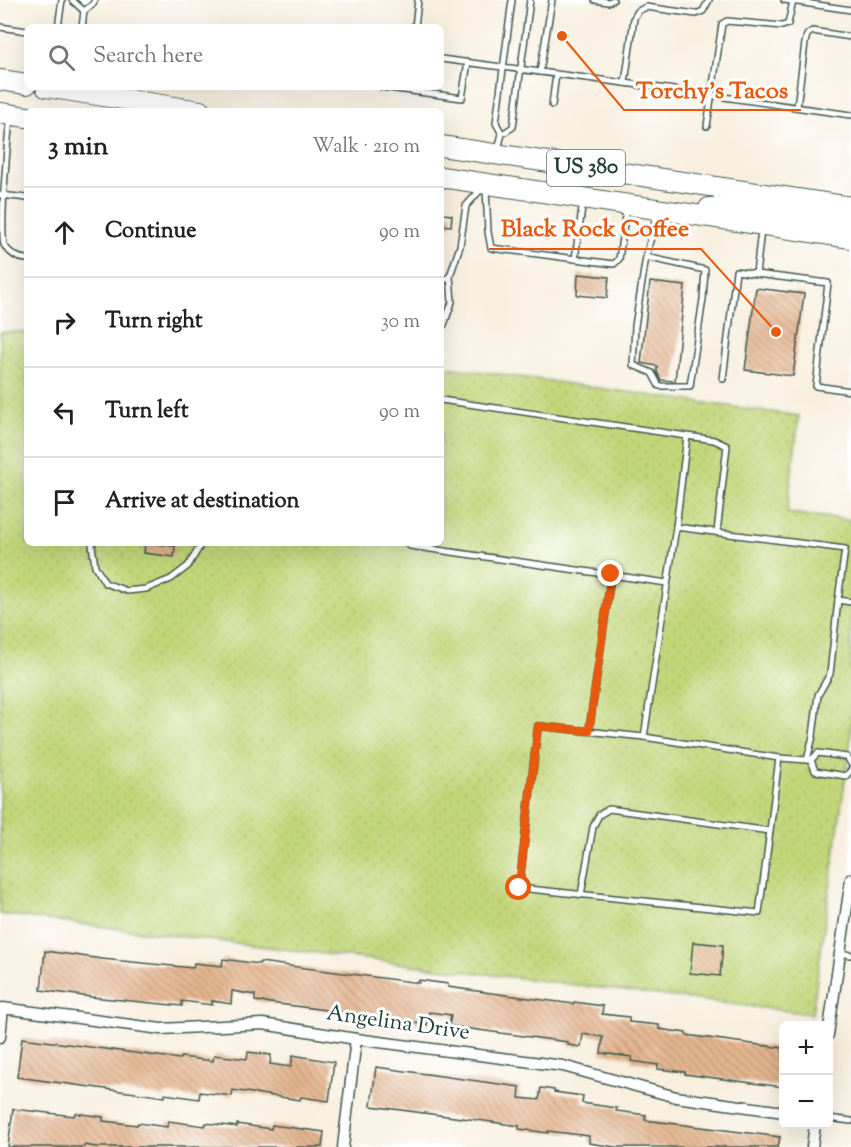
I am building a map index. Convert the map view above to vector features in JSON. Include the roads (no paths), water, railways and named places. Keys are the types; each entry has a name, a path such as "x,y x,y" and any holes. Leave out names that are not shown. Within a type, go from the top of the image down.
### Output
{"highway":[{"path":"0,80 24,84"},
{"path":"81,90 183,108"},
{"name":"US 380","path":"444,146 851,207"},
{"path":"486,184 496,154"},
{"name":"US 380","path":"444,177 851,238"},
{"path":"658,209 740,207 851,223"}],"street":[{"path":"831,1021 846,954 851,879"},
{"name":"Angelina Drive","path":"0,1037 3,1008 161,1029 263,1024 356,1039 563,1066 676,1097 779,1111"},
{"path":"343,1147 356,1039"},
{"path":"812,1147 814,1129"}],"lane":[{"path":"58,24 62,0"},
{"path":"72,0 84,11"},
{"path":"82,24 84,11 95,0"},
{"path":"415,24 418,0"},
{"path":"502,134 496,123 512,0"},
{"path":"496,154 502,134 513,127 530,0"},
{"path":"540,72 552,0"},
{"path":"595,0 608,2 613,0"},
{"path":"625,83 634,18 638,11 646,7 696,14 703,10 709,0"},
{"path":"784,0 851,10"},
{"path":"707,126 722,24 727,21 782,26 788,24 793,1"},
{"path":"0,27 24,31"},
{"path":"797,107 807,34 812,31 851,37"},
{"path":"444,59 851,115"},
{"path":"404,90 462,98 468,62"},
{"path":"552,105 556,74"},
{"path":"13,115 1,195 0,221 3,243 10,252 24,259"},
{"path":"486,184 491,249 614,264 619,259 627,205"},
{"path":"444,325 452,302 450,276 460,246 466,206 486,184"},
{"path":"1,195 24,198"},
{"path":"575,259 583,198"},
{"path":"646,257 705,270 690,386 659,386 652,373 633,364 634,326 646,257 658,209"},
{"path":"756,274 762,225"},
{"path":"723,379 736,271 828,283 816,386 851,391"},
{"path":"444,281 450,276"},
{"path":"444,400 714,440 727,446 717,532"},
{"path":"644,737 676,526 687,436"},
{"path":"676,526 845,549 830,674 818,696 809,760 814,771 846,776 851,770"},
{"path":"93,546 95,566 105,583 127,591 146,589 171,579 189,566 200,546"},
{"path":"410,546 667,583"},
{"path":"589,731 611,574"},
{"path":"838,600 851,602"},
{"path":"778,758 759,913 519,888 538,726 644,737 778,758 809,760 818,753 847,757 851,764"},
{"path":"581,895 593,827 599,815 609,808 770,831"},
{"path":"833,1119 851,1121"}],"place":[{"name":"Torchy's Tacos","path":"562,36"},
{"name":"Black Rock Coffee","path":"776,332"}]}
